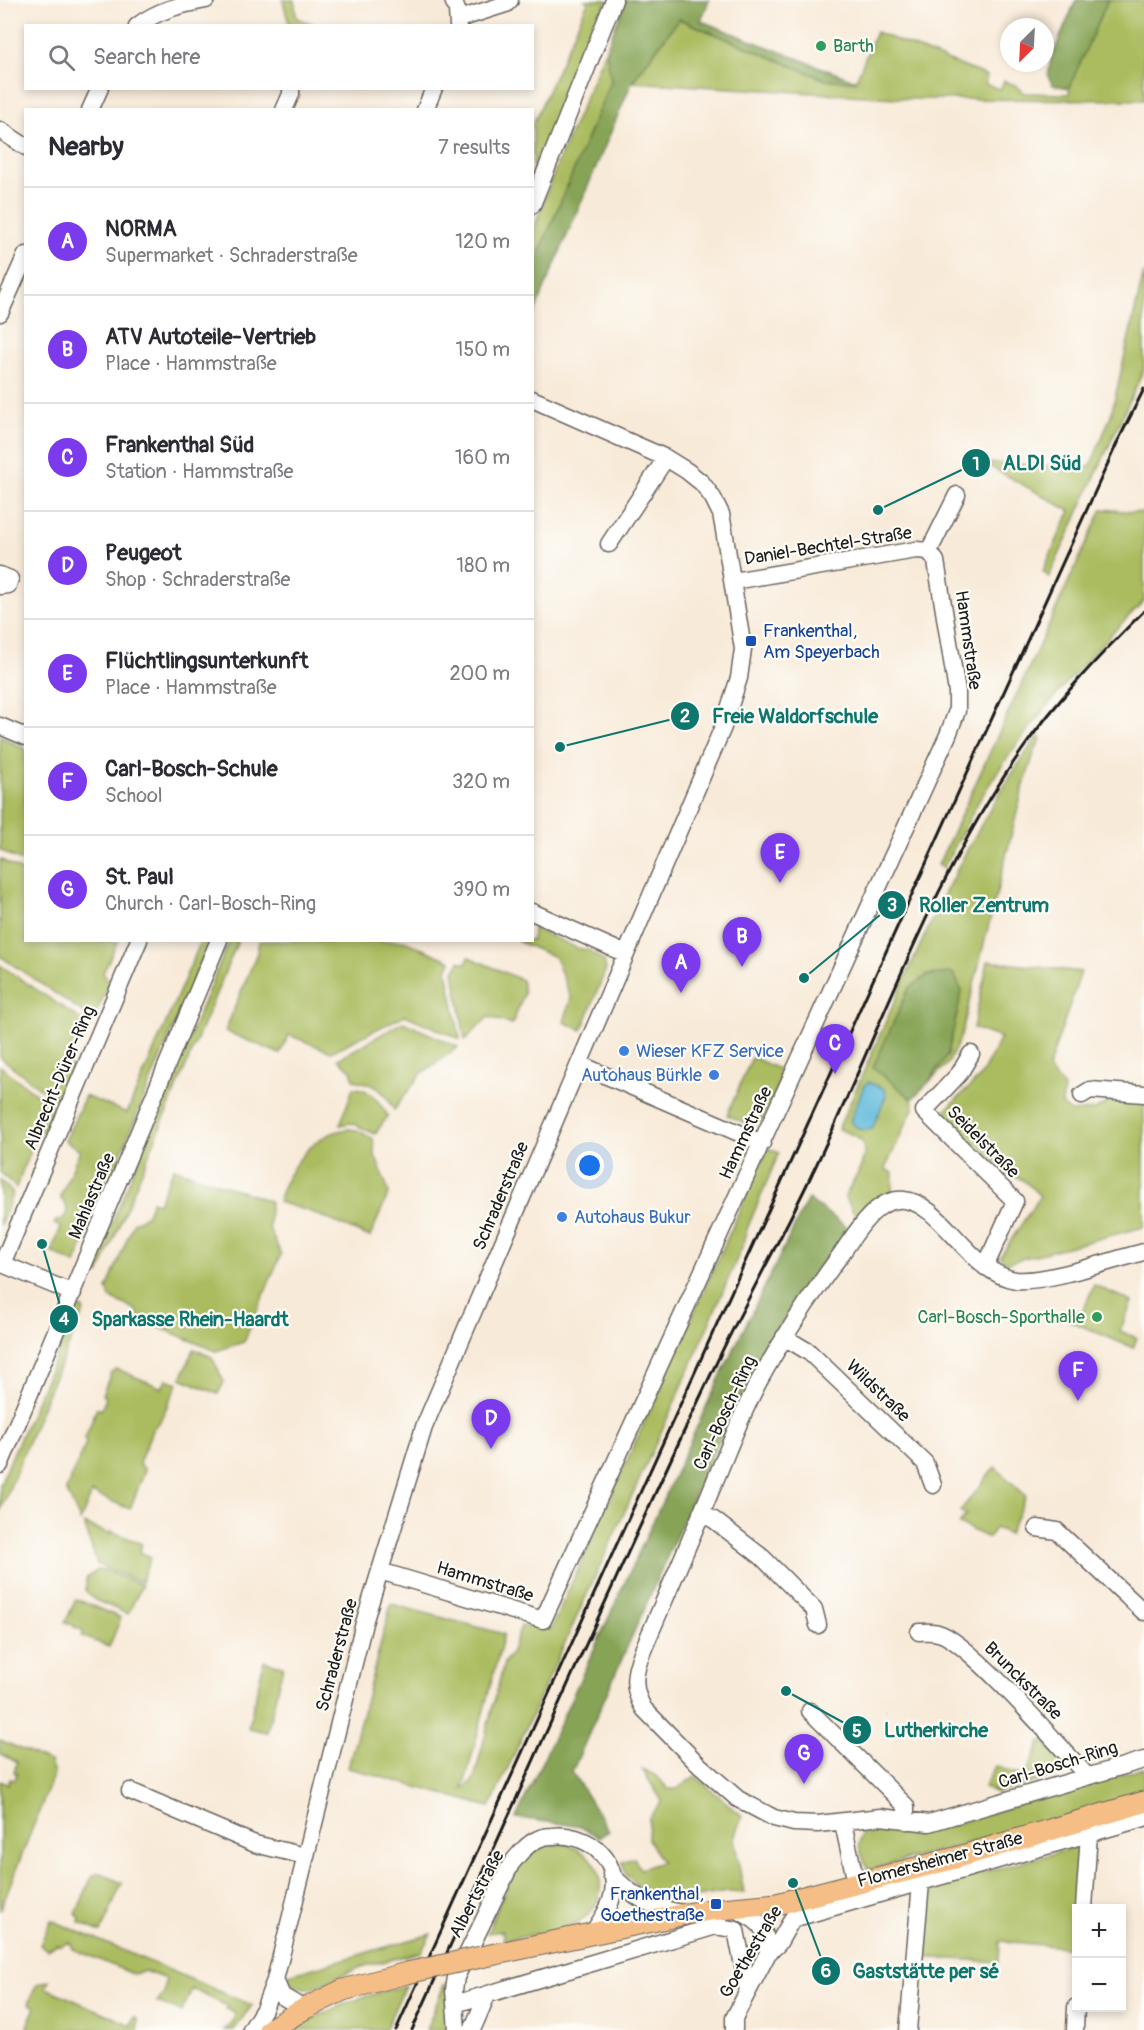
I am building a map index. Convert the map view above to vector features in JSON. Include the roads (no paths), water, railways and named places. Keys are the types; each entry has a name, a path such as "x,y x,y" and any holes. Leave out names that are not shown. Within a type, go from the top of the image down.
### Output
{"main road":[{"name":"Flomersheimer Straße","path":"268,2030 343,1990 407,1973 686,1914 733,1907 769,1906 955,1858 1144,1802"}],"street":[{"path":"140,24 151,15 181,3 206,0"},
{"path":"453,0 459,22 506,4 510,0"},
{"path":"534,200 614,0"},
{"path":"91,108 99,90"},
{"path":"285,108 291,90"},
{"path":"426,108 433,90"},
{"path":"0,130 24,146"},
{"path":"0,313 24,259"},
{"name":"Schraderstraße","path":"251,2030 264,2009 275,1980 364,1623 424,1427 730,710 739,678 743,649 721,514 702,483 666,458 534,400"},
{"path":"609,544 666,458"},
{"path":"929,551 957,495"},
{"name":"Daniel-Bechtel-Straße","path":"733,581 916,550 929,551"},
{"name":"Hammstraße","path":"380,1571 543,1620 924,790 957,711 957,692 936,561 929,551"},
{"path":"0,575 10,579 8,585 0,586"},
{"path":"0,726 24,736"},
{"path":"534,913 626,954"},
{"name":"Albrecht-Dürer-Ring","path":"73,1293 1,1263 138,942"},
{"name":"Mahlastraße","path":"0,1465 218,942"},
{"name":"Seidelstraße","path":"971,1054 959,1074 924,1111 1015,1201 985,1267"},
{"path":"579,1064 762,1143"},
{"path":"1082,1095 1090,1090 1144,1094"},
{"name":"Carl-Bosch-Ring","path":"1144,1252 1033,1280 1016,1280 1003,1277 985,1267 922,1207 906,1200 888,1202 877,1210 861,1227 784,1337 756,1386 634,1677 638,1699 652,1719 738,1799 774,1818 794,1823 843,1823 881,1816 929,1823 1144,1760"},
{"name":"Wildstraße","path":"784,1337 809,1352 925,1463 933,1485"},
{"path":"701,1514 714,1520 762,1557 814,1609 818,1625"},
{"path":"1037,1528 1058,1531 1144,1612"},
{"name":"Brunckstraße","path":"919,1632 939,1633 959,1644 995,1678 1087,1776"},
{"path":"810,1712 906,1806 906,1821"},
{"path":"130,1791 255,1844 305,1856"},
{"name":"Flomersheimer Straße","path":"792,1919 1144,1818"},
{"path":"843,1823 856,1883"},
{"path":"1084,1904 1089,1833"},
{"name":"Albertstraße","path":"457,2030 456,1977 511,1864 523,1850 540,1838 571,1835 589,1842 605,1858 611,1874 627,1891 645,1902 686,1914"},
{"path":"592,1934 609,1906 613,1891 611,1874"},
{"path":"908,2030 921,1883"},
{"name":"Goethestraße","path":"734,2030 734,2018 768,1953 778,1944 807,1896"},
{"path":"733,1907 759,1922 764,1928 768,1953"},
{"path":"455,2004 716,1926 736,1930 768,1953"},
{"path":"736,1930 748,1991"},
{"path":"275,1980 282,1996 304,2009"},
{"path":"472,2030 487,1995"},
{"path":"1075,2030 1077,2012"}],"water":[{"path":"868,1082 885,1089 886,1096 872,1129 862,1129 857,1128 850,1121 864,1086"}],"railway":[{"path":"396,2030 1118,441 1144,389"},
{"path":"412,2030 674,1452 725,1345 811,1176 908,958 960,851 989,800 1036,731 1080,678 1144,611"}],"place":[{"name":"Barth","path":"821,46"},
{"name":"ALDI Süd","path":"878,510"},
{"name":"Frankenthal, Am Speyerbach","path":"751,641"},
{"name":"Freie Waldorfschule","path":"560,747"},
{"name":"Flüchtlingsunterkunft","path":"780,883"},
{"name":"ATV Autoteile-Vertrieb","path":"742,967"},
{"name":"Roller Zentrum","path":"804,978"},
{"name":"NORMA","path":"681,993"},
{"name":"Wieser KFZ Service","path":"624,1051"},
{"name":"Frankenthal Süd","path":"835,1074"},
{"name":"Autohaus Bürkle","path":"714,1075"},
{"name":"Autohaus Bukur","path":"562,1217"},
{"name":"Sparkasse Rhein-Haardt","path":"42,1244"},
{"name":"Carl-Bosch-Sporthalle","path":"1097,1317"},
{"name":"Carl-Bosch-Schule","path":"1078,1401"},
{"name":"Peugeot","path":"491,1449"},
{"name":"Lutherkirche","path":"786,1691"},
{"name":"St. Paul","path":"804,1784"},
{"name":"Gaststätte per sé","path":"793,1883"},
{"name":"Frankenthal, Goethestraße","path":"716,1904"}]}
